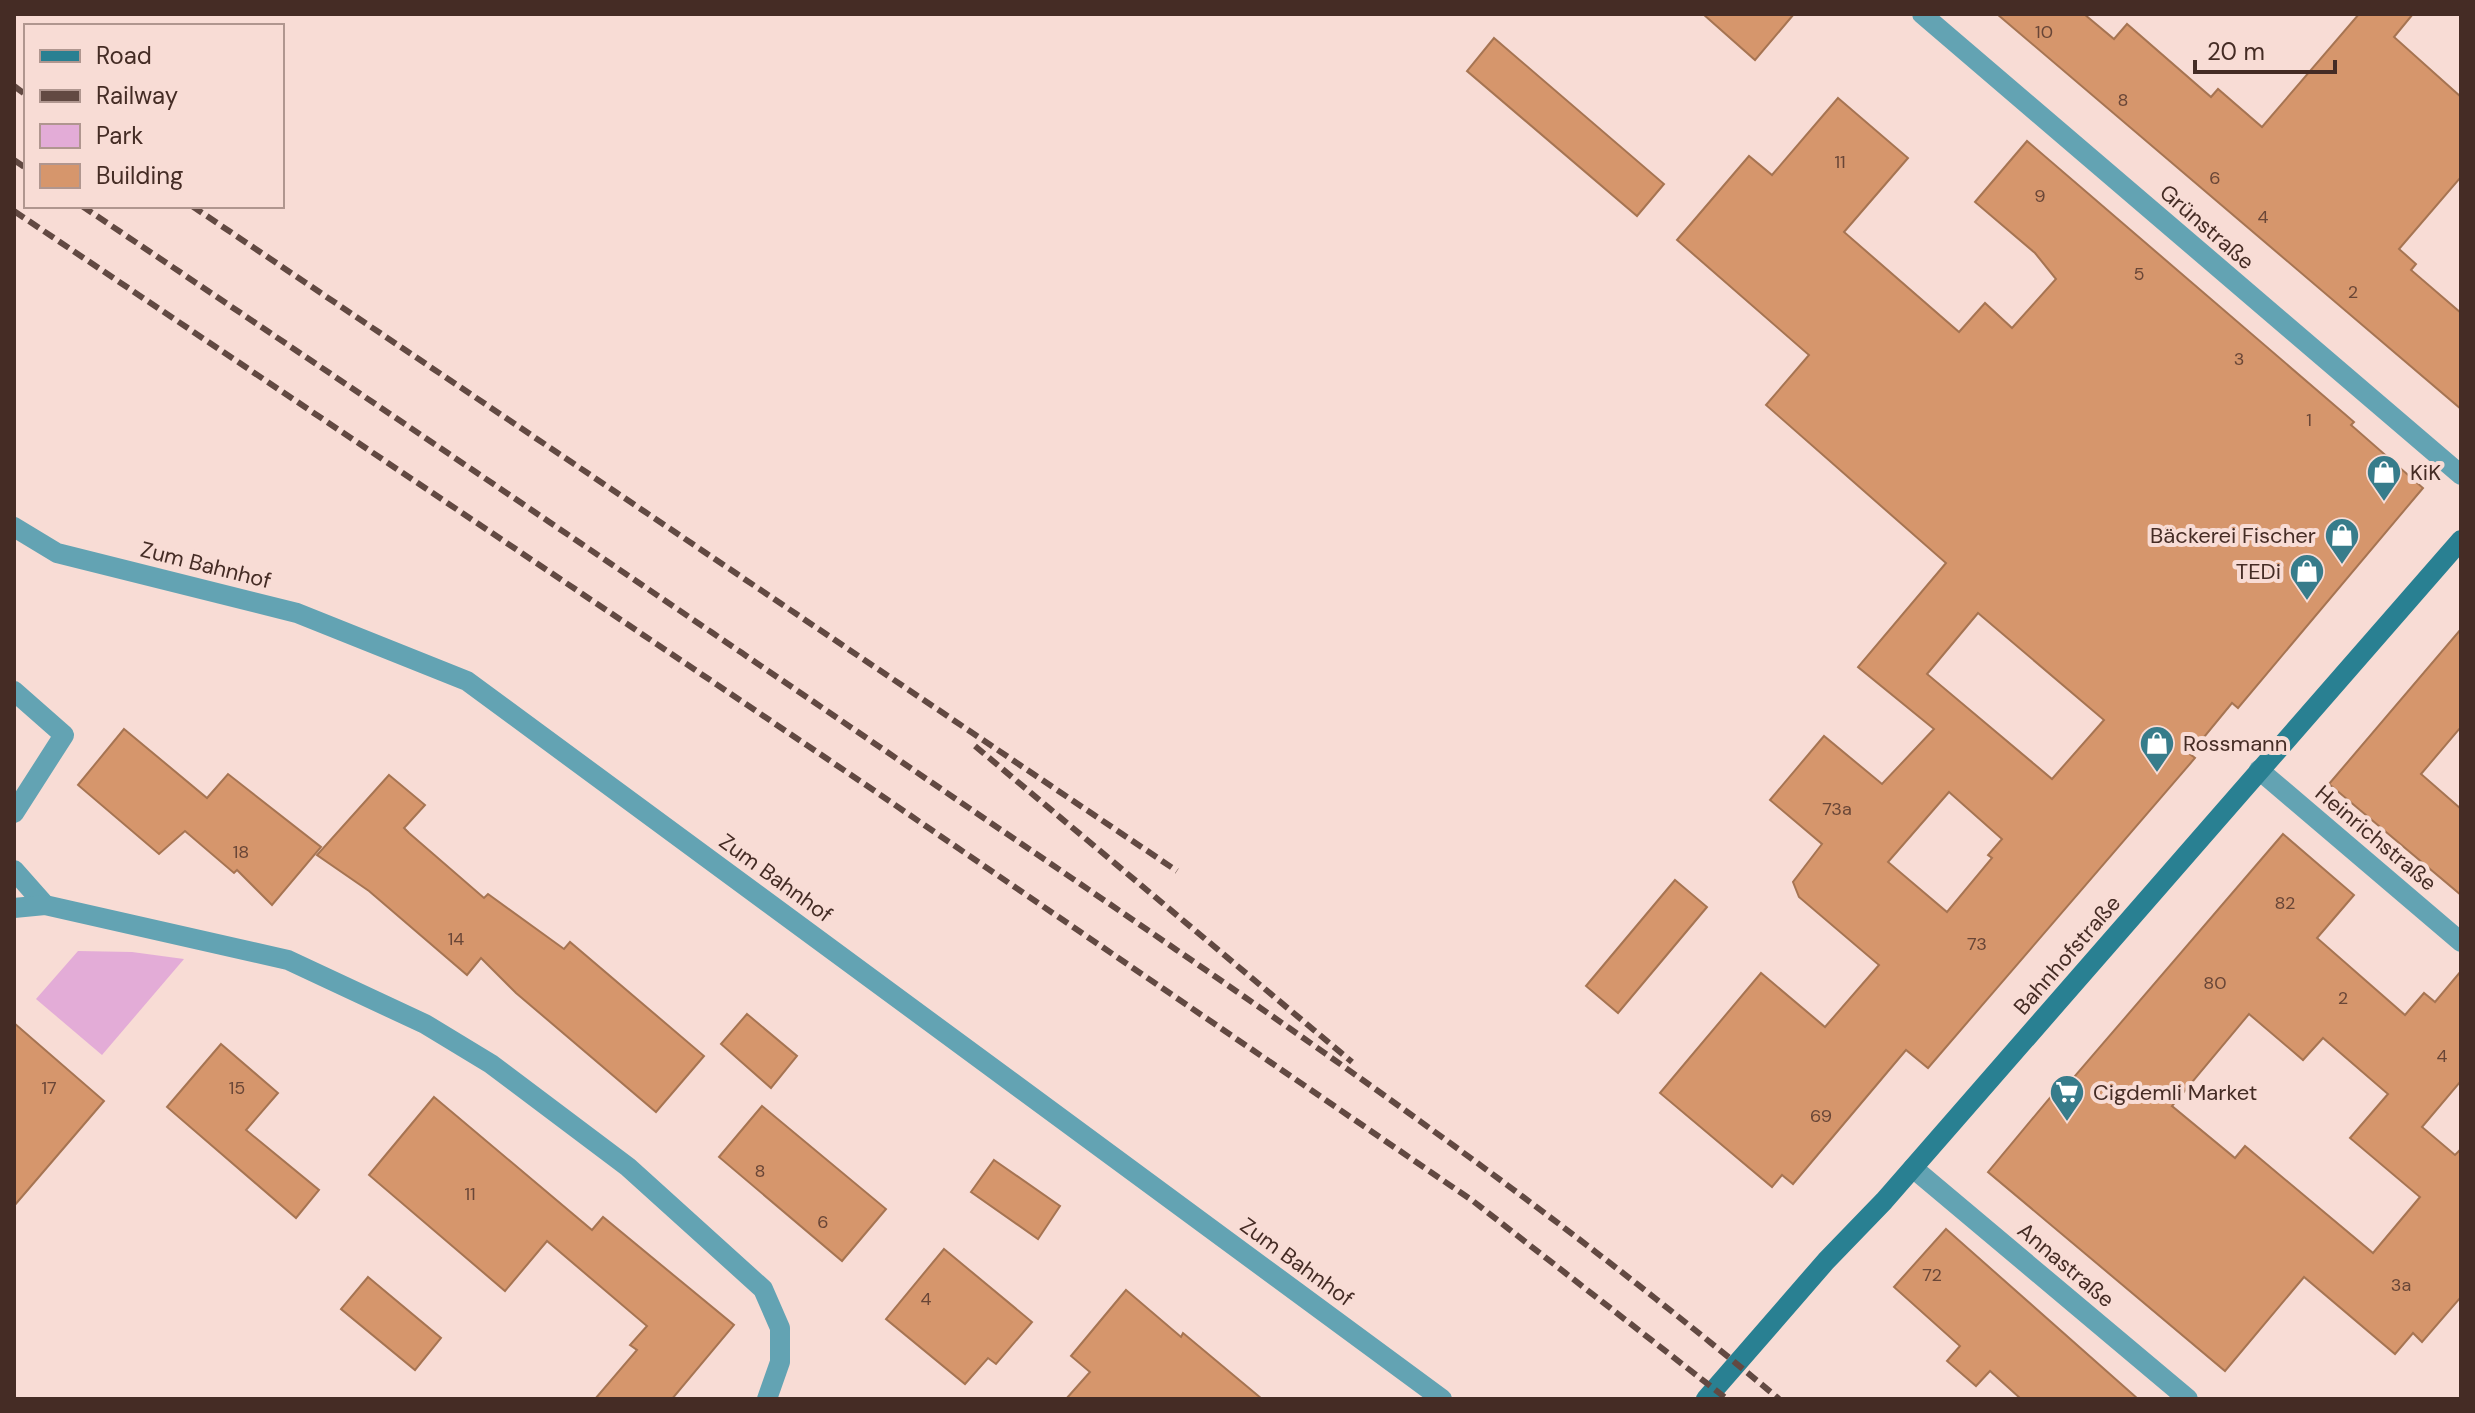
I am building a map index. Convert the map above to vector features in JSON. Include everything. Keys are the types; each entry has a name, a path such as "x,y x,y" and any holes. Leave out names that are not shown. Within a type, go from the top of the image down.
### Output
{"street":[{"name":"Grünstraße","path":"1922,14 2461,475"},
{"name":"Zum Bahnhof","path":"14,527 57,553 297,613 467,681 1442,1399"},
{"name":"Bahnhofstraße","path":"1706,1399 1826,1261 1913,1168 2461,540"},
{"path":"14,691 64,735 14,813"},
{"name":"Heinrichstraße","path":"2259,770 2461,942"},
{"path":"14,870 45,905"},
{"path":"14,908 45,905 288,960 425,1024 491,1064 628,1167 763,1289 780,1328 780,1362 767,1399"},
{"name":"Annastraße","path":"1913,1168 2188,1399"}],"green space":[{"path":"78,951 132,952 184,959 102,1055 36,999"}],"building":[{"path":"1703,14 1794,14 1755,60"},
{"path":"1997,14 2084,14 2114,39 2127,24 2211,97 2218,89 2262,127 2359,14 2413,14 2394,37 2461,97 2461,177 2399,249 2416,264 2411,270 2461,313 2461,409"},
{"path":"1494,38 1664,184 1637,216 1467,71"},
{"path":"1838,98 1908,158 1844,232 1959,332 1985,303 2012,328 2056,279 2035,253 1975,202 2027,141 2354,422 2351,425 2423,488 2238,708 2232,703 2190,754 2195,758 1928,1068 1906,1050 1793,1184 1782,1175 1772,1187 1660,1093 1761,973 1825,1027 1879,965 1799,897 1793,882 1822,844 1770,800 1824,736 1882,784 1934,729 1858,667 1946,563 1766,405 1809,355 1677,240 1749,156 1772,175","holes":["1978,613 2104,720 2052,779 1927,674","1949,792 2002,839 1988,855 1992,858 1947,912 1888,862"]},
{"path":"2461,629 2461,727 2421,774 2461,809 2461,895 2329,784"},
{"path":"124,729 207,798 228,774 321,847 272,905 237,870 234,873 185,831 159,854 78,785"},
{"path":"389,775 425,805 404,828 409,833 484,898 488,894 564,949 570,942 704,1056 656,1112 516,993 481,958 467,975 369,891 317,855"},
{"path":"2283,834 2354,895 2317,938 2405,1015 2424,993 2435,1002 2461,971 2461,1081 2422,1127 2455,1155 2461,1149 2461,1297 2422,1342 2413,1333 2395,1354 2304,1277 2225,1371 1988,1172 2053,1094 2057,1097","holes":["2249,1014 2303,1060 2323,1038 2388,1094 2350,1138 2420,1197 2373,1253 2245,1146 2235,1158 2172,1106"]},
{"path":"1675,880 1707,907 1618,1013 1586,986"},
{"path":"747,1014 797,1056 771,1088 721,1044"},
{"path":"14,1023 104,1101 14,1206"},
{"path":"221,1044 278,1093 246,1130 319,1190 296,1218 167,1107"},
{"path":"434,1097 592,1230 603,1217 734,1325 672,1399 595,1399 637,1350 630,1345 647,1326 547,1241 505,1291 369,1175"},
{"path":"762,1106 886,1209 842,1261 719,1157"},
{"path":"994,1160 1060,1206 1038,1239 971,1192"},
{"path":"1946,1229 2138,1399 2021,1399 1990,1371 1976,1386 1947,1361 1960,1346 1894,1287"},
{"path":"944,1249 1032,1322 996,1364 988,1358 965,1384 886,1319"},
{"path":"368,1277 441,1338 415,1370 341,1309"},
{"path":"1126,1290 1262,1399 1066,1399 1090,1372 1071,1356"}],"railway":[{"path":"14,86 24,94"},
{"path":"14,160 24,167"},
{"path":"85,208 1291,1029 1588,1246 1779,1399"},
{"path":"195,208 1177,871"},
{"path":"14,211 863,783 1473,1201 1727,1399"},
{"path":"975,746 1352,1062"}],"place":[{"name":"KiK","path":"2384,503"},
{"name":"Bäckerei Fischer","path":"2342,566"},
{"name":"TEDi","path":"2307,602"},
{"name":"Rossmann","path":"2157,774"},
{"name":"Cigdemli Market","path":"2067,1123"}]}
